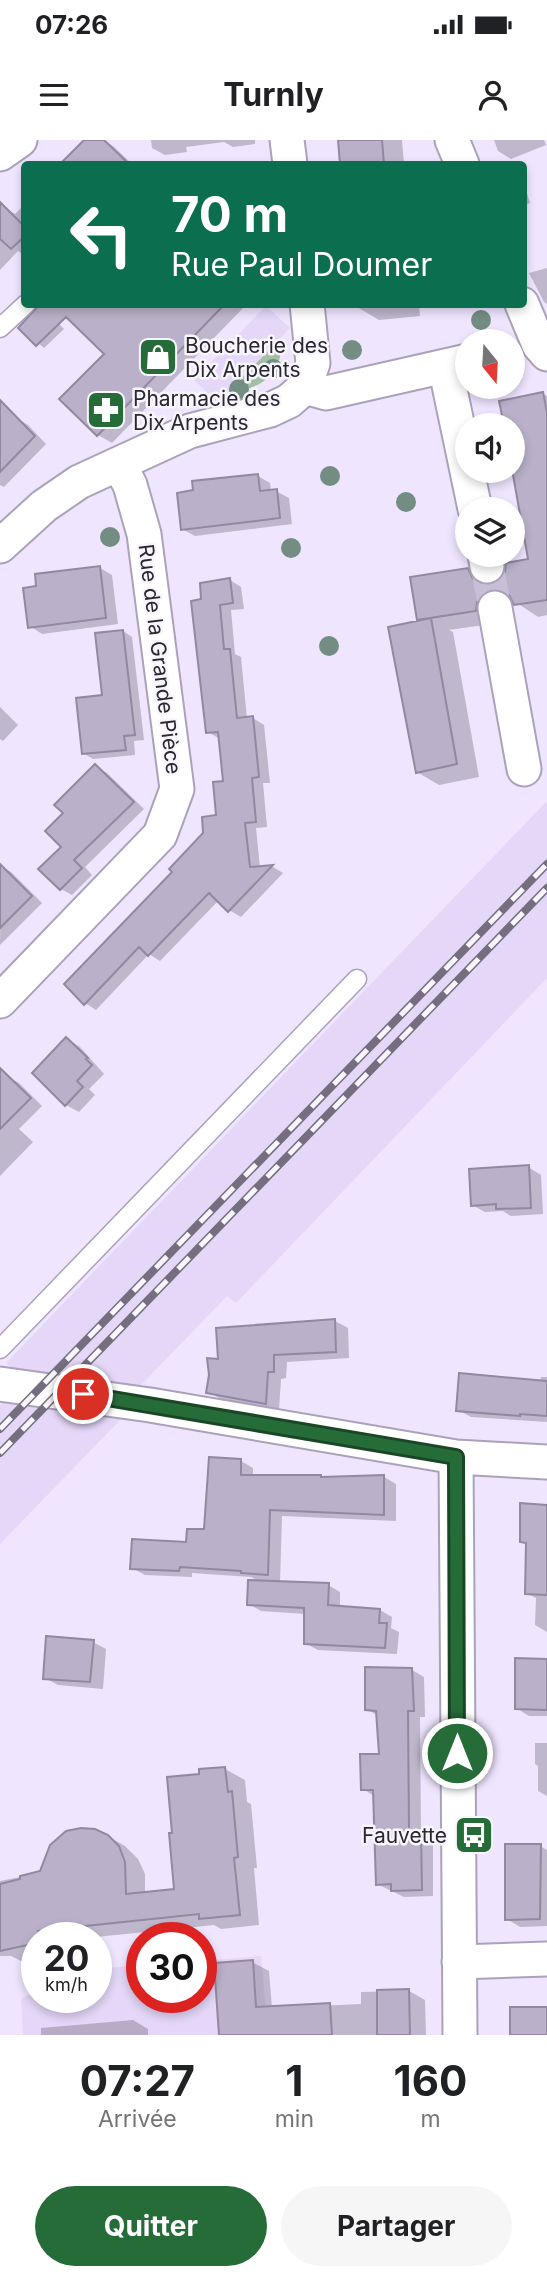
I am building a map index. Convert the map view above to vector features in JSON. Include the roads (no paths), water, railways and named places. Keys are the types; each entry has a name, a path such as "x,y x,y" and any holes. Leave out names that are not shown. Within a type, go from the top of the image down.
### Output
{"street":[{"path":"0,154 20,140"},
{"path":"287,140 290,161"},
{"path":"452,140 462,161"},
{"path":"0,546 44,506 79,482 190,431 270,410 289,401 305,387 313,363 307,308"},
{"path":"523,308 536,348"},
{"path":"305,387 326,393 455,364"},
{"path":"461,399 473,497"},
{"name":"Rue de la Grande Pièce","path":"0,1001 160,835 177,789 144,534 130,485 119,464"},
{"path":"495,608 524,768"},
{"path":"0,1384 150,1405 456,1457 547,1461"},
{"path":"456,1457 460,2035"},
{"path":"459,1962 547,1959"}],"lane":[{"path":"0,328 22,308"},
{"path":"0,1349 357,979"}],"tunnel":[{"path":"487,567 495,608"}],"railway":[{"path":"0,1429 547,864"},
{"path":"0,1453 547,888"}],"place":[{"name":"Boucherie des Dix Arpents","path":"158,357"},
{"name":"Pharmacie des Dix Arpents","path":"106,410"},
{"name":"Fauvette","path":"474,1835"}]}
